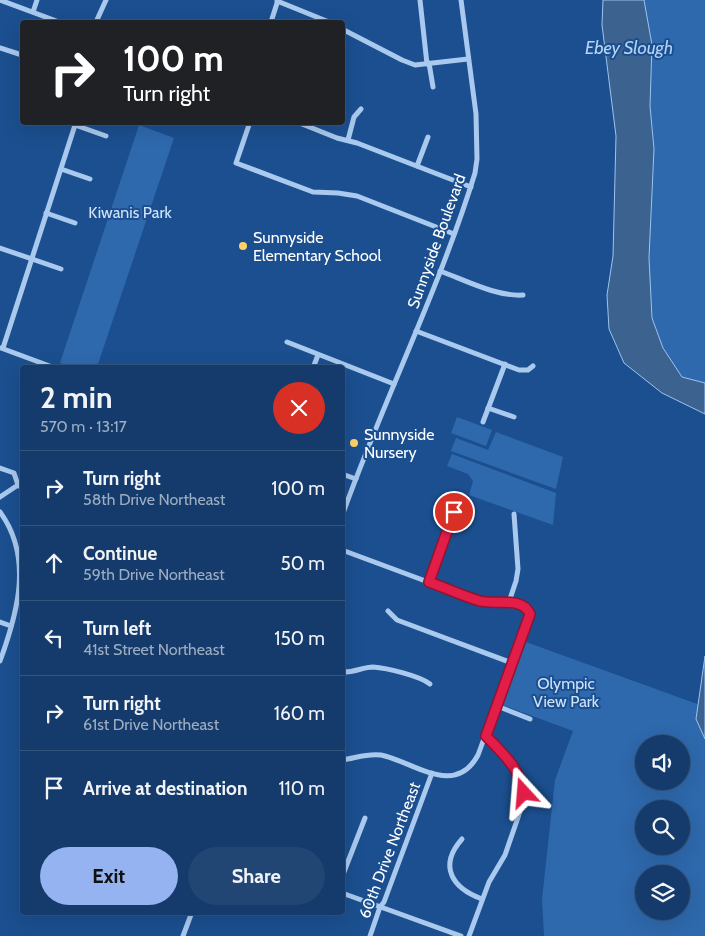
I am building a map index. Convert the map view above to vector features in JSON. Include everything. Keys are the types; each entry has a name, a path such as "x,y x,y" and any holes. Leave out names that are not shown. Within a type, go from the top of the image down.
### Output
{"street":[{"path":"0,0 54,20"},
{"path":"33,12 38,0"},
{"path":"97,20 106,0"},
{"path":"420,0 428,64 433,87"},
{"name":"Sunnyside Boulevard","path":"345,508 440,271 471,187 477,159 477,132 461,0"},
{"path":"271,20 278,1 319,20"},
{"path":"345,31 415,65 468,59"},
{"path":"0,48 20,54"},
{"path":"348,140 354,118 361,109"},
{"path":"47,365 2,348 76,125"},
{"path":"78,125 106,136"},
{"path":"249,125 236,163 313,192 357,196 454,234"},
{"path":"304,125 471,187"},
{"path":"417,166 428,137"},
{"path":"61,169 90,179"},
{"path":"46,213 75,223"},
{"path":"0,248 61,269"},
{"path":"440,271 502,294 523,295"},
{"path":"416,331 519,370 528,370 533,366"},
{"path":"287,342 344,365"},
{"path":"314,365 318,355"},
{"path":"483,422 504,364"},
{"path":"345,365 394,384"},
{"path":"488,408 514,417"},
{"path":"0,468 14,473 20,486 0,497"},
{"path":"345,475 356,479"},
{"path":"429,582 461,495"},
{"path":"0,512 8,522 16,546 20,569 20,593 0,661"},
{"path":"509,602 518,569 514,514"},
{"path":"345,551 482,602 509,602 525,608 530,614 475,762 458,775 447,776 378,755 363,754 345,759"},
{"path":"388,611 397,620 512,663"},
{"path":"0,622 11,626"},
{"path":"345,672 354,672 372,667 411,676 430,684"},
{"path":"497,706 530,719"},
{"path":"469,936 489,882 505,855 524,800 523,784 520,775 510,761 486,736"},
{"name":"60th Drive Northeast","path":"370,936 432,773"},
{"path":"345,869 365,818"},
{"path":"462,839 450,858 451,874 460,888 482,899"},
{"path":"345,894 461,936"},
{"path":"184,936 191,915"}],"green space":[{"path":"644,0 705,0 705,383 682,377 663,348 652,318 649,258 654,149 650,106 652,45"},
{"name":"Kiwanis Park","path":"139,125 174,138 98,365 66,365 60,363"},
{"path":"457,417 492,430 486,446 451,433"},
{"path":"496,432 563,457 556,489 451,451 456,438 488,450"},
{"path":"452,454 556,493 553,525 469,495 473,481 468,474 447,466"},
{"name":"Olympic View Park","path":"526,642 700,705 705,738 705,936 544,936 542,899 555,780 573,731 497,703 504,684 509,685"}],"water":[{"name":"Ebey Slough","path":"603,0 644,0 652,45 650,106 654,149 649,258 652,318 663,348 682,377 705,383 705,414 662,393 624,363 609,329 607,295 613,256 616,136 602,25"},
{"path":"705,656 705,739 696,719"}],"place":[{"name":"Sunnyside Elementary School","path":"243,246"},
{"name":"Sunnyside Nursery","path":"354,443"}],"route":[{"path":"454,512 429,582 482,602 513,603 525,608 530,614 486,736 516,768 523,784 524,793"}]}
